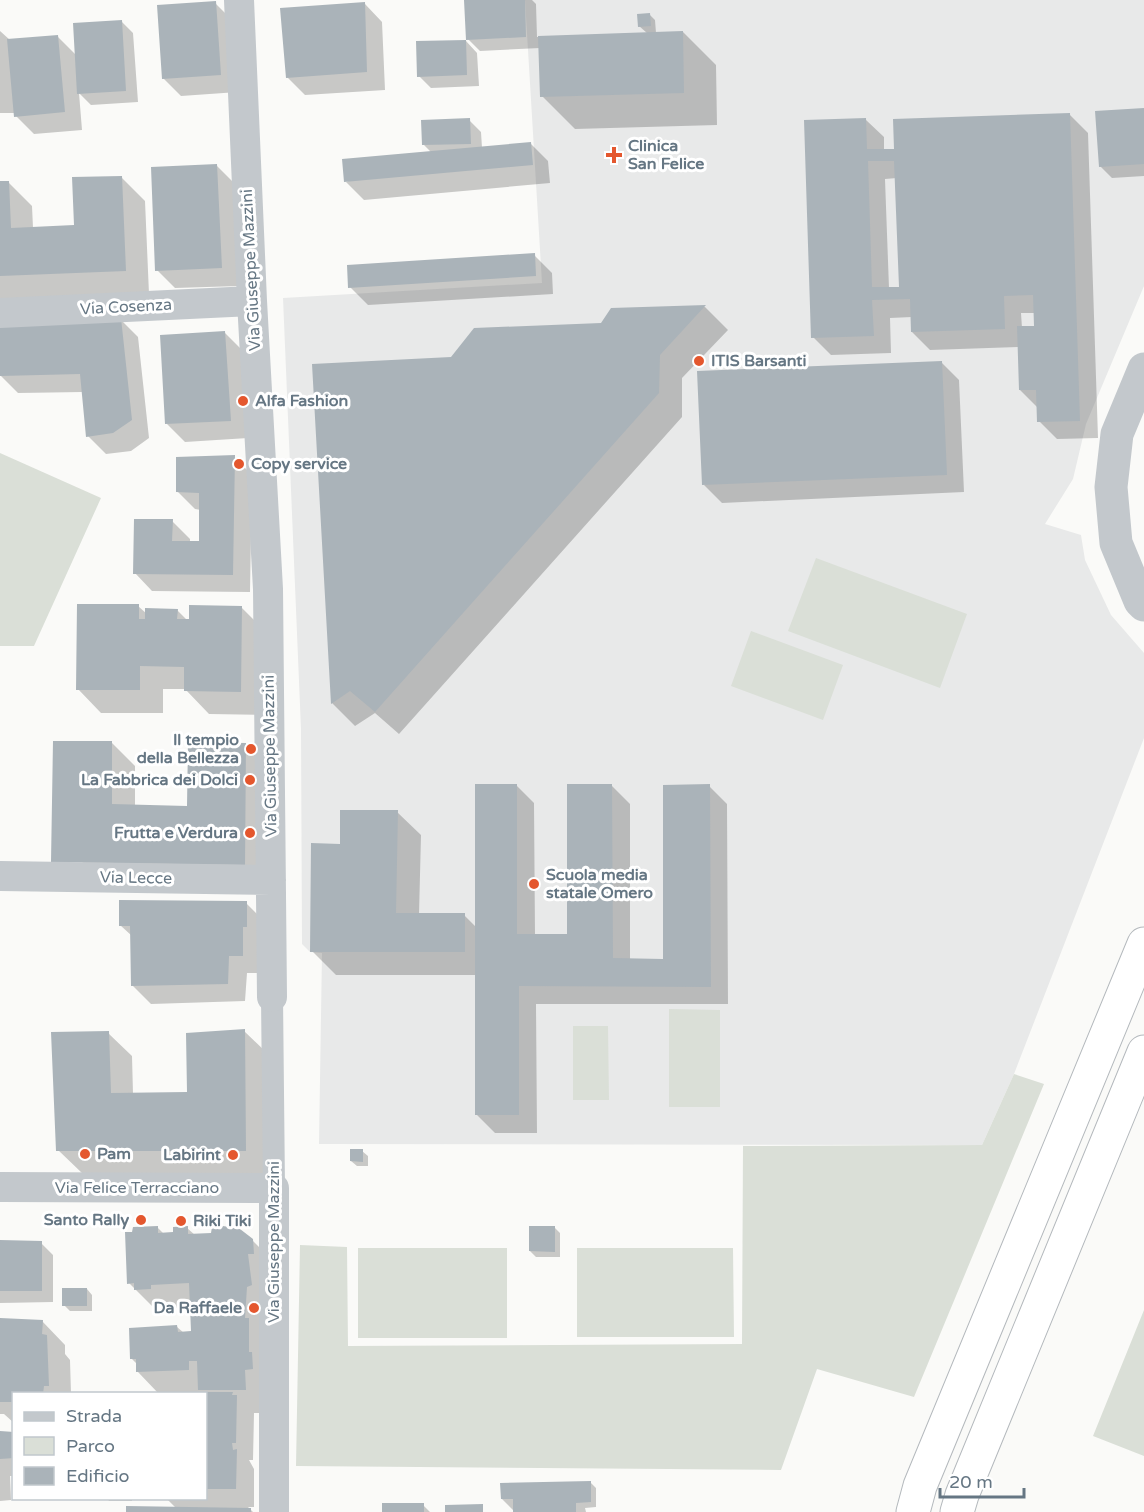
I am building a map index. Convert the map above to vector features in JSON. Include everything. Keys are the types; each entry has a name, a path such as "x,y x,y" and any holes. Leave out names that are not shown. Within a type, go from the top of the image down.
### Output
{"highway":[{"path":"913,1512 920,1486 1144,945"},
{"path":"957,1512 1144,1052"}],"street":[{"name":"Via Giuseppe Mazzini","path":"239,0 252,301 268,589 274,1188 274,1512"},
{"name":"Via Cosenza","path":"0,314 252,301"},
{"path":"1144,369 1117,434 1111,487 1116,543 1140,601 1144,605"},
{"name":"Via Lecce","path":"0,876 271,880"},
{"name":"Via Felice Terracciano","path":"0,1188 274,1188"}],"shaded area":[{"path":"525,0 1144,0 1144,286 1086,424 1073,479 1045,524 1081,535 1085,560 1111,615 1144,653 1144,738 1014,1074 982,1145 319,1144 322,953 310,952 302,944 301,729 283,298 542,283"}],"green space":[{"path":"0,453 101,498 34,646 0,646"},
{"path":"816,558 967,614 940,688 788,631"},
{"path":"751,631 843,665 823,720 731,686"},
{"path":"669,1009 720,1010 720,1107 669,1107"},
{"path":"573,1026 608,1026 609,1100 573,1100"},
{"path":"1014,1074 1044,1084 914,1397 817,1369 781,1470 296,1466 300,1245 347,1247 348,1346 742,1344 743,1146 982,1145"},
{"path":"358,1248 507,1248 507,1338 358,1338"},
{"path":"577,1248 733,1248 734,1337 577,1337"},
{"path":"1144,1310 1144,1456 1093,1436"}],"building":[{"path":"464,0 525,0 526,37 466,40"},
{"path":"216,1 221,75 162,79 157,5"},
{"path":"365,2 367,72 286,78 280,8"},
{"path":"650,13 651,26 638,27 637,14"},
{"path":"122,20 126,91 77,94 73,23"},
{"path":"683,31 684,93 540,97 538,36"},
{"path":"58,35 65,112 14,117 7,39"},
{"path":"466,40 467,75 417,77 416,41"},
{"path":"1144,108 1144,164 1099,167 1095,111"},
{"path":"1070,113 1080,421 1037,422 1036,390 1019,390 1017,326 1034,326 1033,295 1004,296 1005,329 911,332 910,299 872,300 874,336 811,338 804,120 866,118 867,149 894,149 893,119","holes":["868,161 894,161 899,287 872,287"]},
{"path":"470,118 471,144 422,145 421,120"},
{"path":"531,142 533,165 344,182 342,159"},
{"path":"217,164 222,268 155,271 151,167"},
{"path":"122,176 126,271 0,276 0,181 9,181 11,228 74,225 72,177"},
{"path":"535,253 536,276 348,288 347,265"},
{"path":"706,305 660,355 659,393 375,712 350,691 331,704 312,364 451,357 474,328 601,323 611,308"},
{"path":"121,318 132,420 113,433 86,437 80,374 0,376 0,323"},
{"path":"225,331 231,421 165,424 160,335"},
{"path":"942,361 947,475 702,485 697,371"},
{"path":"235,455 233,575 133,574 134,519 173,519 172,541 199,541 199,493 176,492 176,457"},
{"path":"77,604 139,604 139,619 145,619 145,608 178,609 177,619 189,619 189,605 242,606 241,692 184,691 184,667 140,666 140,690 76,690"},
{"path":"53,741 112,741 112,804 187,806 188,742 246,743 245,865 51,862"},
{"path":"475,784 517,784 517,934 567,934 567,784 612,784 613,958 663,959 663,785 710,784 711,987 519,986 519,1115 475,1115"},
{"path":"340,810 398,810 396,913 465,913 465,952 310,952 311,843 340,844"},
{"path":"119,900 247,901 247,927 243,927 243,956 229,956 228,984 131,986 130,926 119,926"},
{"path":"245,1029 246,1151 56,1151 51,1032 109,1031 111,1093 187,1092 186,1033"},
{"path":"350,1149 363,1149 363,1162 350,1161"},
{"path":"158,1226 158,1233 173,1232 173,1227 188,1226 188,1234 211,1233 212,1227 223,1226 240,1229 253,1239 254,1254 248,1254 252,1285 247,1287 245,1318 249,1318 249,1352 252,1352 253,1369 245,1370 246,1390 198,1390 197,1361 189,1361 189,1370 136,1372 136,1359 130,1359 129,1328 177,1325 178,1332 191,1331 189,1283 151,1285 151,1289 134,1290 134,1283 127,1284 125,1232 132,1232 133,1227"},
{"path":"529,1226 555,1226 555,1252 529,1251"},
{"path":"0,1240 42,1241 42,1291 0,1291"},
{"path":"62,1288 87,1288 87,1306 62,1306"},
{"path":"0,1318 43,1320 42,1334 47,1335 49,1386 44,1386 43,1392 12,1392 12,1402 0,1402"},
{"path":"207,1392 233,1392 232,1395 237,1395 236,1443 232,1443 233,1450 237,1449 236,1489 207,1489"},
{"path":"0,1431 12,1432 12,1458 0,1459"},
{"path":"591,1481 591,1502 576,1503 576,1512 513,1512 513,1499 501,1499 500,1483"},
{"path":"382,1503 424,1503 424,1512 382,1512"},
{"path":"483,1504 483,1512 445,1512 445,1505"},
{"path":"126,1506 251,1508 251,1512 126,1512"}],"place":[{"name":"Clinica San Felice","path":"614,155"},
{"name":"ITIS Barsanti","path":"699,361"},
{"name":"Alfa Fashion","path":"243,401"},
{"name":"Copy service","path":"239,464"},
{"name":"Il tempio della Bellezza","path":"251,749"},
{"name":"La Fabbrica dei Dolci","path":"250,780"},
{"name":"Frutta e Verdura","path":"250,833"},
{"name":"Scuola media statale Omero","path":"534,884"},
{"name":"Pam","path":"85,1154"},
{"name":"Labirint","path":"233,1155"},
{"name":"Santo Rally","path":"141,1220"},
{"name":"Riki Tiki","path":"181,1221"},
{"name":"Da Raffaele","path":"254,1308"}]}
